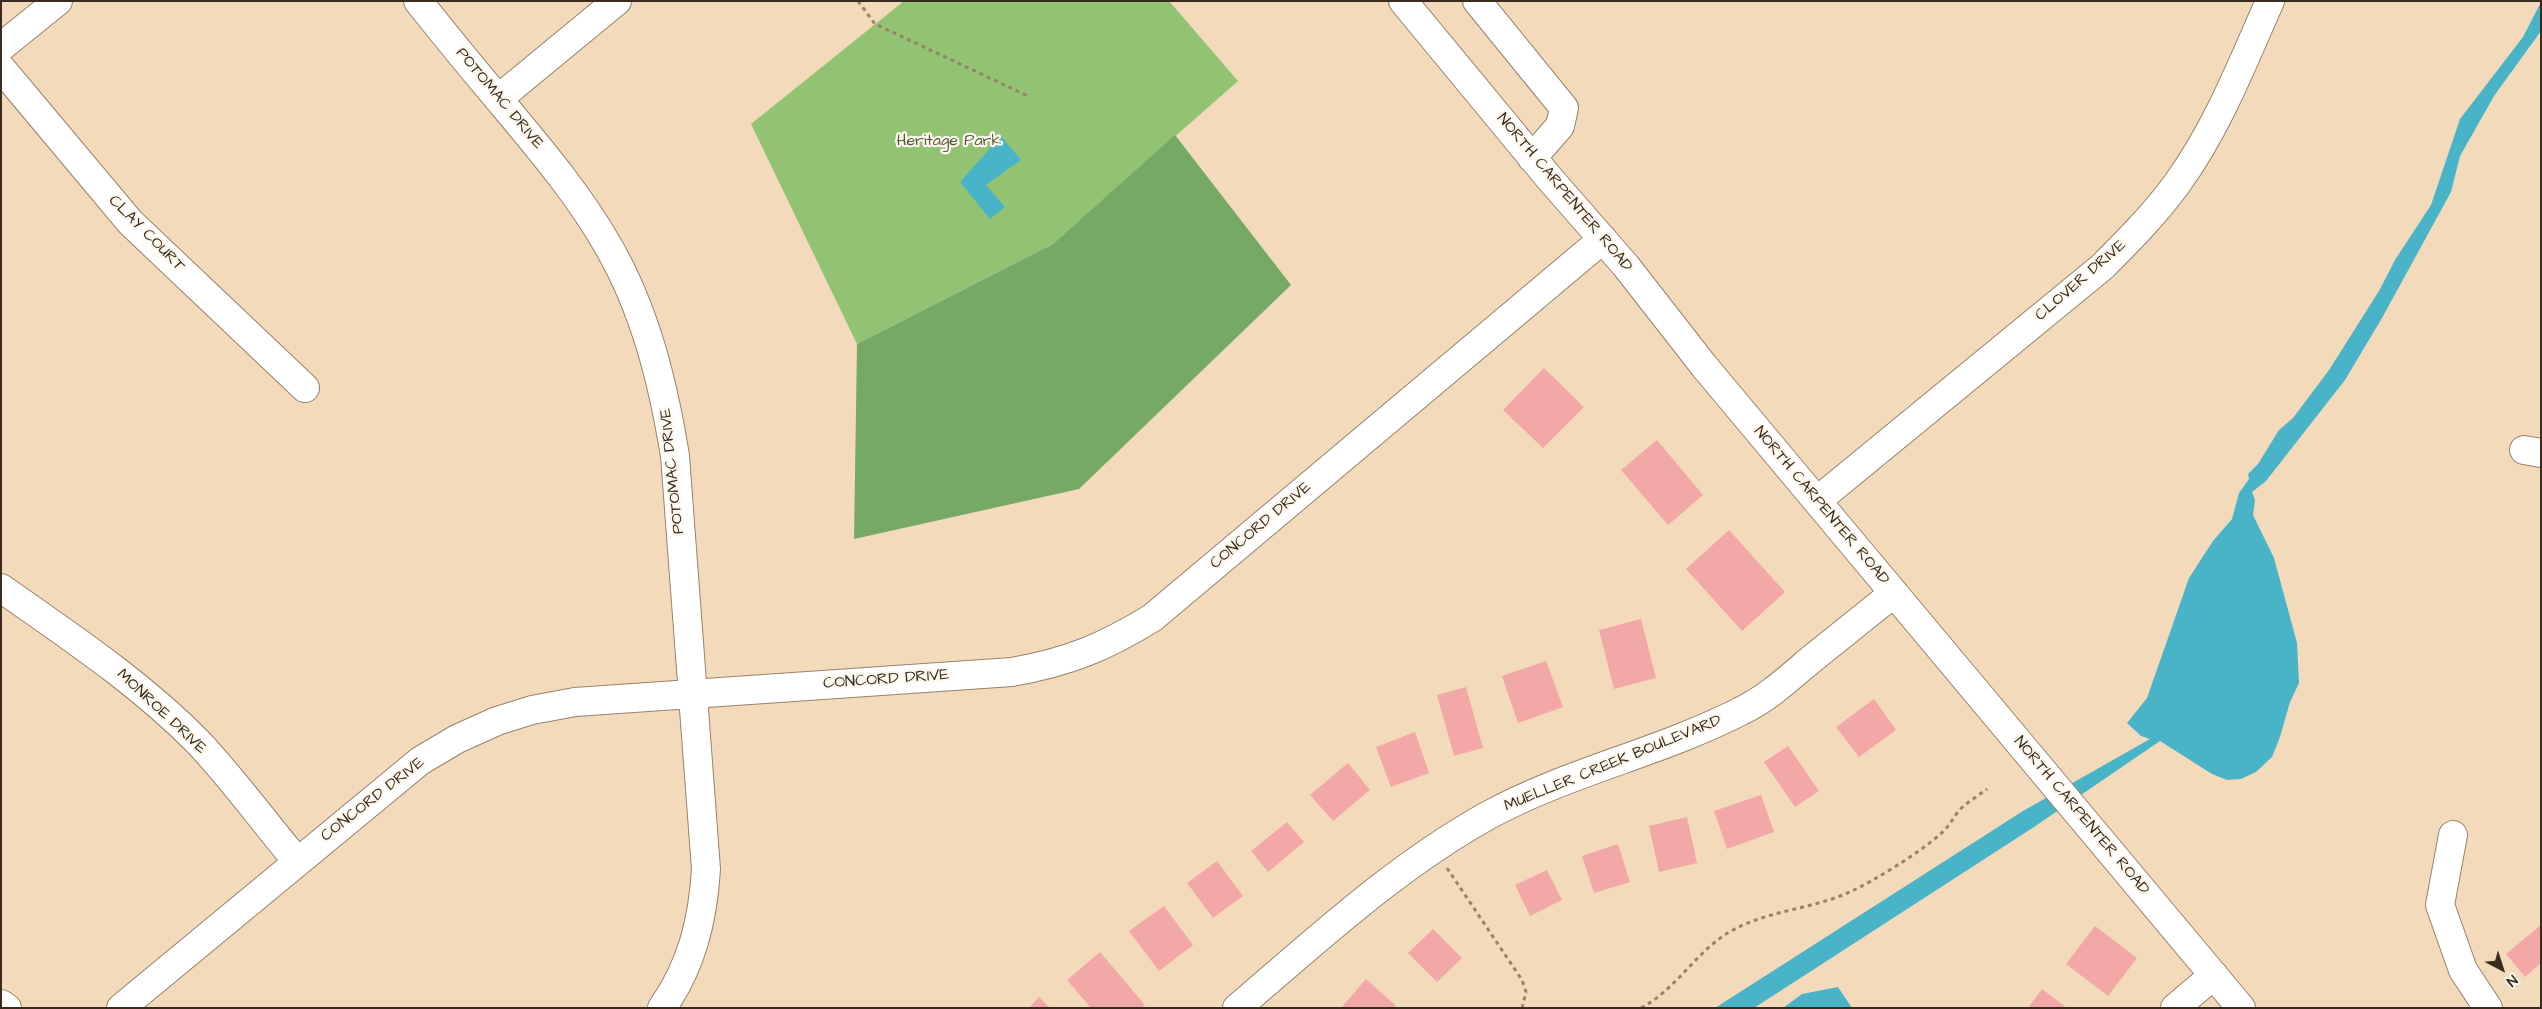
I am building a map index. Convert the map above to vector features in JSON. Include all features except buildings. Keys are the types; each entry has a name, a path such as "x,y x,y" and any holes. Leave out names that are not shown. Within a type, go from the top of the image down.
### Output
{"street":[{"path":"1,47 58,1"},
{"name":"POTOMAC DRIVE","path":"418,1 577,196 602,236 629,288 650,342 666,398 674,456 706,868 704,902 697,935 686,966 662,1008"},
{"path":"498,99 617,1"},
{"name":"NORTH CARPENTER ROAD","path":"1403,1 1532,158 1603,239 1704,366 2242,1008"},
{"path":"1476,1 1564,108 1560,126 1532,158"},
{"name":"CLOVER DRIVE","path":"1818,500 2102,267 2141,228 2176,185 2202,146 2228,97 2270,1"},
{"name":"CLAY COURT","path":"1,68 130,222 305,388"},
{"name":"CONCORD DRIVE","path":"122,1008 297,861 420,761 457,739 496,721 532,710 575,702 1012,672 1048,665 1082,655 1116,640 1152,618 1603,239"},
{"name":"MONROE DRIVE","path":"1,588 111,666 151,698 198,743 297,861"},
{"name":"MUELLER CREEK BOULEVARD","path":"1237,1008 1385,883 1433,848 1488,816 1538,792 1709,726 1743,710 1770,693 1894,593"},
{"path":"2453,835 2440,905 2462,970 2488,1008"},
{"path":"2175,1008 2214,975"},
{"path":"1,1004 6,1008"}],"path":[{"path":"858,1 875,24 1028,96"},
{"path":"1641,1008 1653,1002 1700,955 1727,934 1746,923 1851,891 1936,838 1951,825 1965,805 1987,789"},
{"path":"1433,848 1522,980 1526,992 1522,1008"}],"green space":[{"name":"Heritage Park","path":"904,1 1169,1 1238,81 1053,244 857,344 751,124"},
{"path":"1175,135 1291,285 1079,489 854,539 857,344 1053,244"}],"water":[{"path":"2541,2 2541,31 2494,96 2460,156 2451,192 2382,318 2345,380 2266,481 2252,492 2255,500 2253,515 2274,558 2297,643 2299,683 2290,702 2272,757 2256,772 2241,779 2227,780 2212,774 2160,741 2034,827 1754,1008 1715,1008 2023,811 2150,739 2141,736 2127,723 2147,698 2189,578 2213,541 2232,519 2239,493 2249,479 2248,474 2258,464 2279,430 2293,418 2329,370 2379,291 2395,260 2431,205 2460,119 2523,37"},
{"path":"1001,136 1021,160 986,185 1005,207 990,219 960,182"},
{"path":"1838,987 1852,1008 1783,1008 1802,994"}]}
